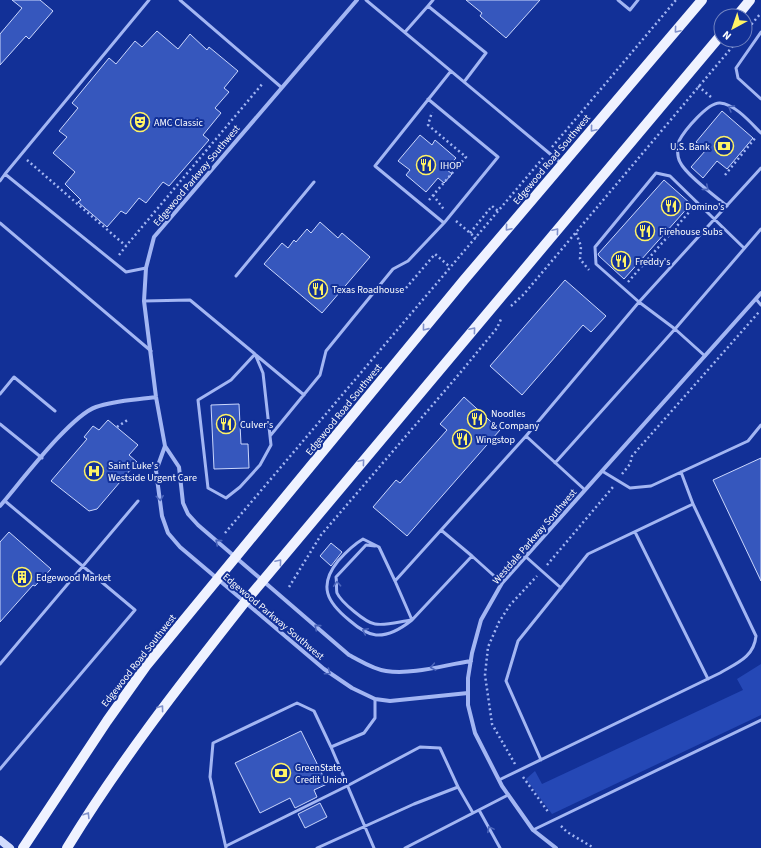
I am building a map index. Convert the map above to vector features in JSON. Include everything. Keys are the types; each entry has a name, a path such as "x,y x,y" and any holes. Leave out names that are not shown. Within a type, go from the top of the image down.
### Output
{"main road":[{"name":"Edgewood Road Southwest","path":"23,848 107,721 142,672 464,280 702,0"},
{"path":"744,8 750,0"},
{"path":"66,848 94,802 136,742 175,689 245,602 713,45"},
{"path":"0,840 10,848"}],"street":[{"name":"Edgewood Parkway Southwest","path":"357,0 154,237 146,268 144,301 156,397 165,446 180,467 183,503 188,514 198,525 350,655 369,666 385,671 404,672 471,660"},
{"name":"Westdale Parkway Southwest","path":"556,848 532,830 499,780 475,733 468,705 468,678 481,620 502,583 525,556 761,293"},
{"path":"0,506 77,419 94,408 109,403 156,397"},
{"name":"Edgewood Parkway Southwest","path":"165,446 156,471 162,516 168,533 180,547 324,669 352,688 375,699 390,701 468,693"}],"lane":[{"path":"0,181 149,0"},
{"path":"180,0 282,87"},
{"path":"366,0 562,164"},
{"path":"405,32 433,0"},
{"path":"618,0 630,10 638,0"},
{"path":"428,6 486,54 464,82"},
{"path":"761,32 736,68 738,78 761,99"},
{"path":"444,223 375,166 452,71"},
{"path":"270,436 320,375 326,351 330,346 394,269 408,261 444,223 498,157 428,99"},
{"path":"727,206 688,172 680,163 678,142 707,107 718,103 722,103 735,109 761,133"},
{"path":"395,581 526,436 640,302 761,168"},
{"path":"705,356 675,329 640,302 596,264 595,247 656,173 670,176 744,248"},
{"path":"6,174 126,272 146,268"},
{"path":"236,276 314,182"},
{"path":"0,223 151,351"},
{"path":"555,463 675,329 761,229"},
{"path":"756,299 761,305"},
{"path":"144,301 190,300 304,395"},
{"path":"254,354 263,373 271,445 260,465 240,487 226,498 208,488 198,400 231,380 254,354"},
{"path":"0,394 14,377 55,411"},
{"path":"0,424 42,458"},
{"path":"602,471 630,488 651,486 748,441 761,425"},
{"path":"526,436 585,490"},
{"path":"499,780 708,679 746,658 755,646 756,636 693,504 681,472"},
{"path":"0,769 135,610 5,500"},
{"path":"0,664 138,501"},
{"path":"540,760 506,681 518,641 588,554 693,504"},
{"path":"441,530 502,583"},
{"path":"635,532 708,679"},
{"path":"412,620 379,547 363,539 347,550 330,571 326,581 327,593 333,605 357,627 368,633 376,635 386,634 402,628 412,620 472,556"},
{"path":"379,547 366,545 356,555 336,577 337,593 342,600 368,622 375,624 412,620"},
{"path":"525,556 561,588"},
{"path":"331,747 364,733 375,718 375,699"},
{"path":"374,848 364,827 347,786 331,747 314,711 297,703 213,743 210,777 226,847 347,786 420,747 440,748 458,787 473,813"},
{"path":"532,830 761,720"},
{"path":"317,848 458,787"},
{"path":"405,848 508,795"},
{"path":"479,810 500,848"}],"path":[{"path":"225,533 676,0"},
{"path":"753,22 761,13"},
{"path":"509,308 524,294 731,48"},
{"path":"21,155 126,246 268,76"},
{"path":"698,86 718,103"},
{"path":"424,196 430,200 466,157 428,125 434,104"},
{"path":"725,175 757,136 751,132"},
{"path":"476,238 470,233 492,206 498,211"},
{"path":"623,288 691,210"},
{"path":"576,233 581,246 580,259 592,272"},
{"path":"406,288 435,254 450,267"},
{"path":"594,848 567,832 555,819 519,771 492,724 485,674 488,647 499,622 510,605 542,571 618,481 630,464 632,456 761,311"},
{"path":"289,587 321,535 385,459 410,433 488,339 496,328 504,312"},
{"path":"117,427 129,419"}],"shaded area":[{"path":"761,664 761,715 552,814 526,779 535,771 542,784 743,690 737,679"}],"building":[{"path":"12,0 40,0 53,11 29,39 26,36 0,65 0,34 22,8"},
{"path":"466,0 540,0 506,38 480,16 482,13"},
{"name":"AMC Classic","path":"157,31 178,49 190,34 207,50 209,47 238,71 224,88 229,92 215,108 221,113 203,135 209,140 169,186 163,182 146,203 139,198 126,214 121,211 107,227 78,202 81,200 65,184 75,172 53,153 67,137 59,131 78,108 72,103 109,58 116,64 135,41 142,47"},
{"name":"U.S. Bank","path":"722,111 753,138 727,169 717,161 703,178 691,167 706,150 696,142"},
{"name":"IHOP","path":"420,135 432,145 435,140 456,158 446,169 452,174 444,183 438,178 426,192 406,175 410,170 398,161"},
{"path":"664,180 691,204 624,279 598,254"},
{"name":"Texas Roadhouse","path":"320,222 338,238 342,233 370,257 322,313 264,264 282,243 288,248 294,240 296,242 307,229 311,233"},
{"path":"565,280 606,316 591,332 583,325 522,395 490,366"},
{"path":"464,397 500,430 407,536 373,507 396,480 400,483 447,430 440,424"},
{"name":"Culver's","path":"239,404 241,444 248,444 249,468 214,469 211,405"},
{"name":"Saint Luke's Westside Urgent Care","path":"108,420 138,445 129,455 137,462 97,509 89,511 51,481 87,439 84,437 93,426 99,430"},
{"path":"761,458 761,581 713,480"},
{"name":"Edgewood Market","path":"9,532 51,569 35,586 33,585 0,622 0,542"},
{"path":"331,543 342,552 331,566 320,556"},
{"name":"GreenState Credit Union","path":"301,731 327,784 314,790 317,797 295,808 290,798 260,813 235,763"},
{"path":"320,803 327,817 305,828 298,814"}],"place":[{"name":"AMC Classic","path":"140,122"},
{"name":"U.S. Bank","path":"724,146"},
{"name":"IHOP","path":"426,165"},
{"name":"Domino's","path":"671,206"},
{"name":"Firehouse Subs","path":"645,231"},
{"name":"Freddy's","path":"621,261"},
{"name":"Texas Roadhouse","path":"318,289"},
{"name":"Noodles & Company","path":"477,419"},
{"name":"Culver's","path":"226,424"},
{"name":"Wingstop","path":"462,439"},
{"name":"Saint Luke's Westside Urgent Care","path":"94,471"},
{"name":"Edgewood Market","path":"22,577"},
{"name":"GreenState Credit Union","path":"281,773"}]}
